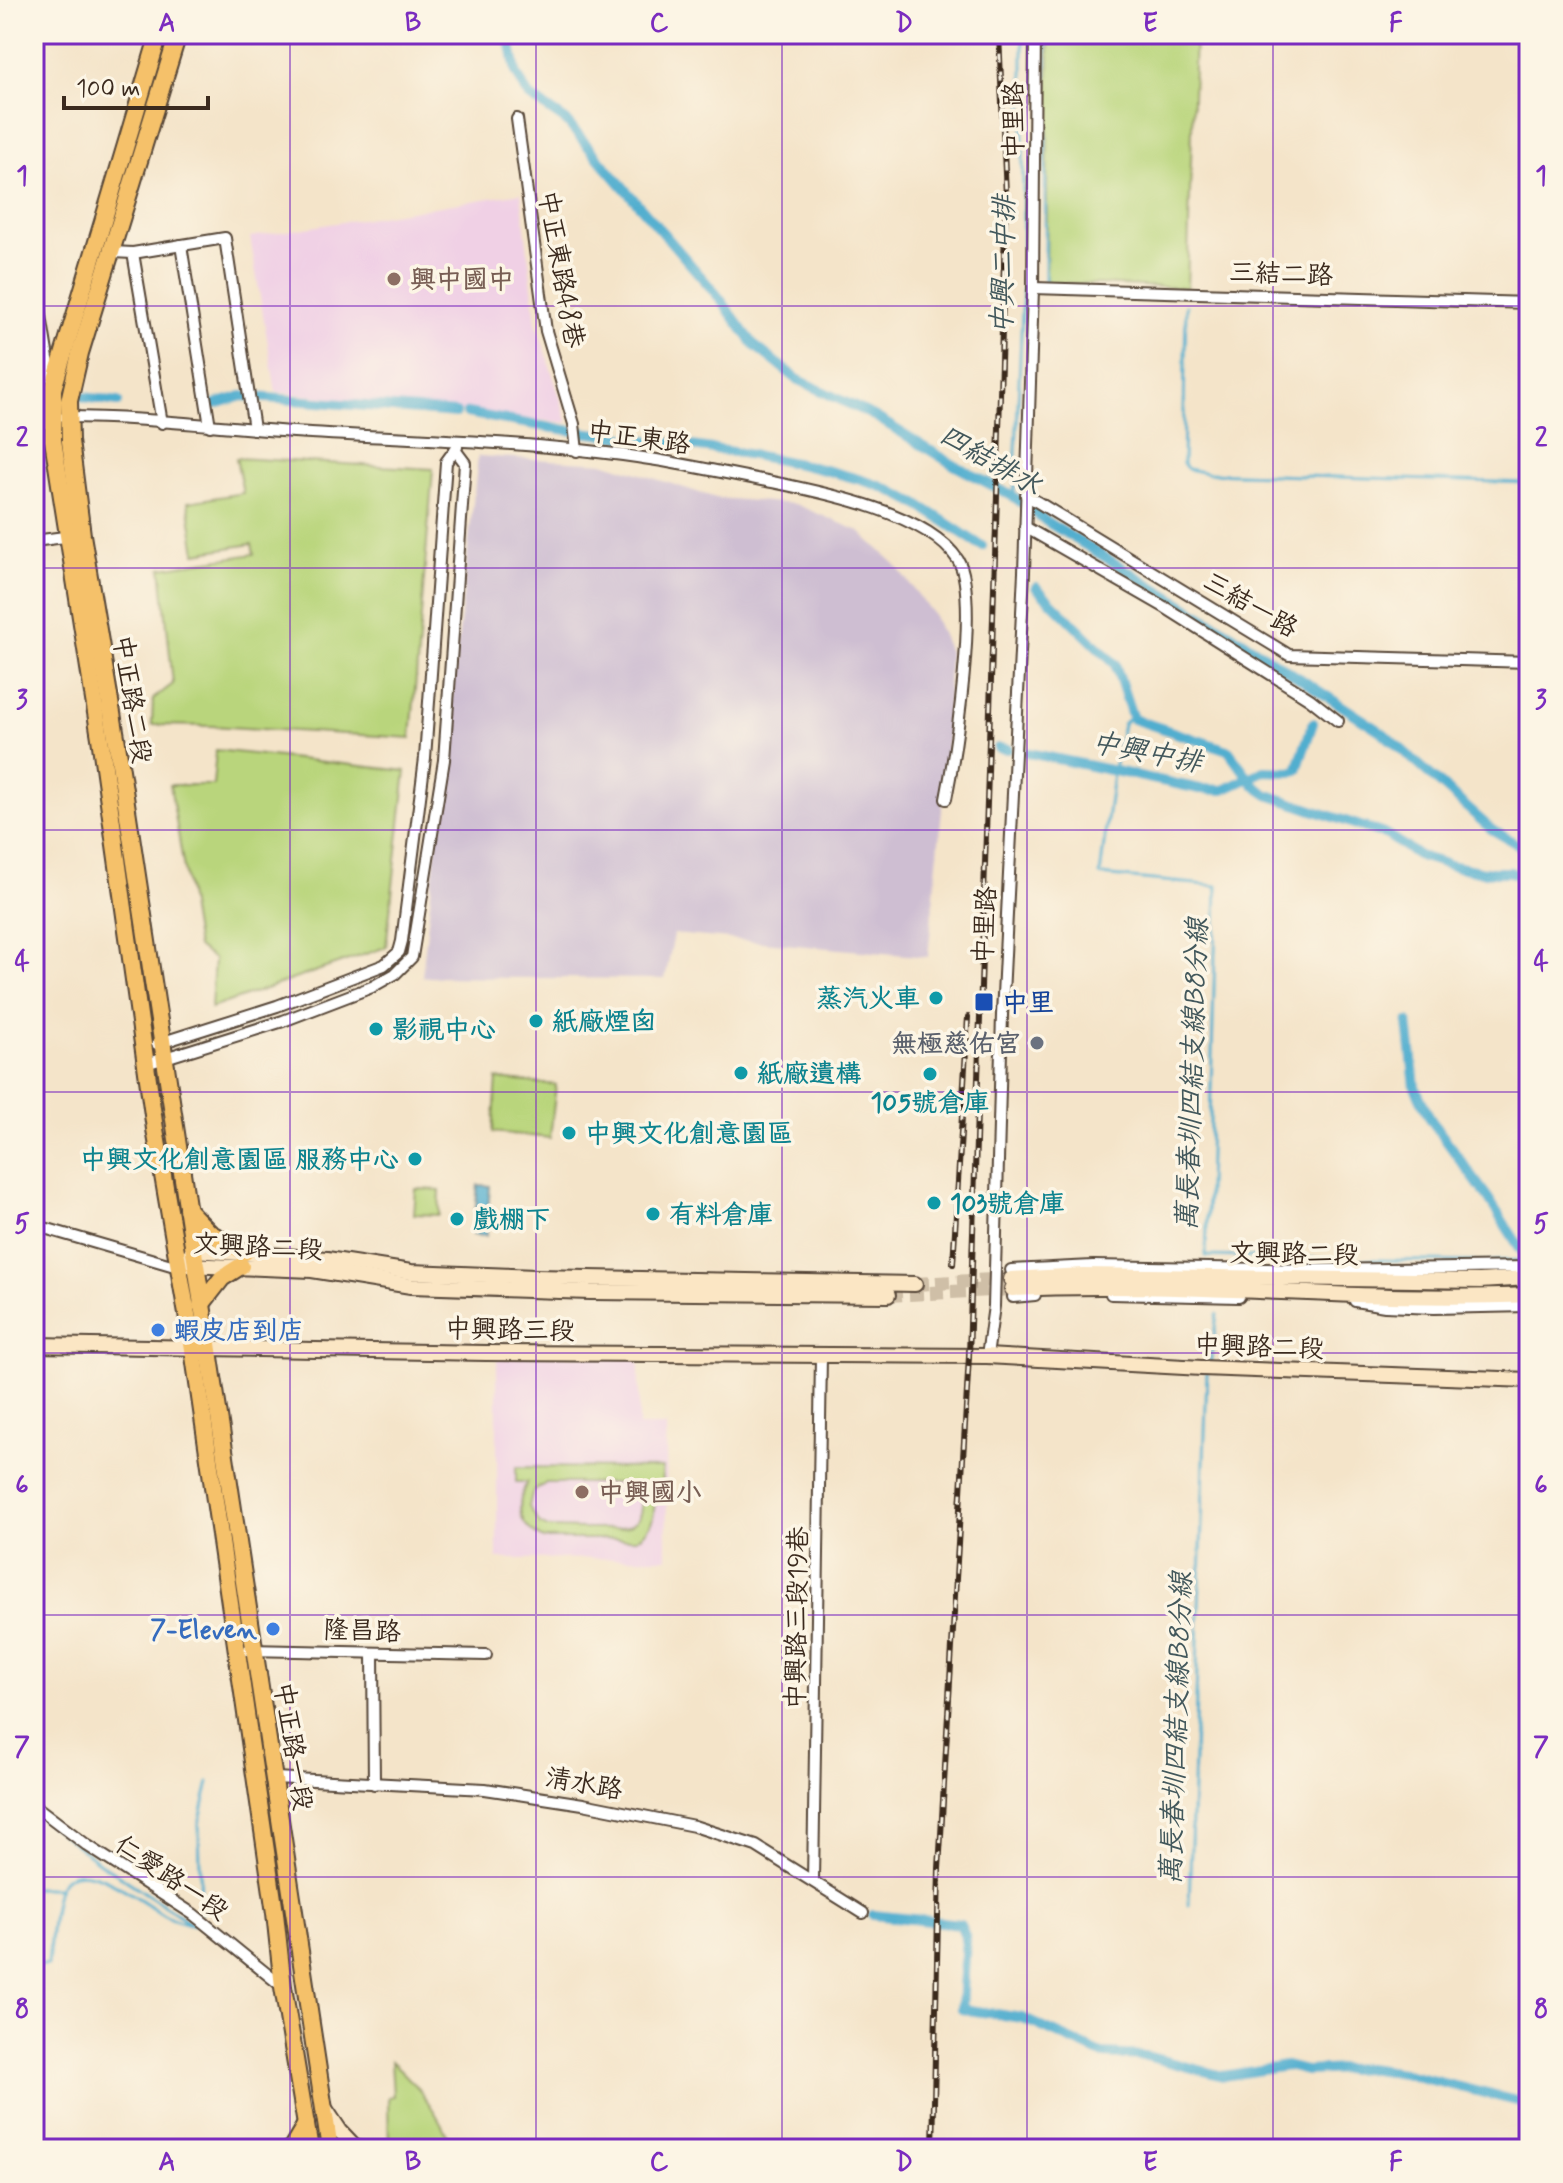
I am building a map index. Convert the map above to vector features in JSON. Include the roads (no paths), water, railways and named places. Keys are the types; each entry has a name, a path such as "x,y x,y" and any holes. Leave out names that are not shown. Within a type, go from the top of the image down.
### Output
{"main road":[{"name":"中正路二段","path":"159,34 59,405 99,732 143,1047 178,1267 201,1349"},
{"name":"中正路二段","path":"59,405 80,353 178,34"},
{"name":"中正路二段","path":"75,536 116,737 195,1257 201,1305 201,1349"},
{"path":"187,1209 210,1233 243,1259 222,1278 201,1305"},
{"name":"中正路一段","path":"201,1349 255,1649 330,2149"},
{"name":"中正路一段","path":"201,1349 237,1652 283,1987 310,2149"},
{"path":"291,2149 306,2124"}],"street":[{"name":"中里路","path":"987,1356 994,1306 1002,1015 1024,572 1033,288 1035,34"},
{"name":"中正東路48巷","path":"517,119 546,331 574,429 577,451"},
{"path":"112,252 133,253 225,238 254,429"},
{"path":"181,245 210,426"},
{"path":"133,253 162,423"},
{"path":"34,273 59,405"},
{"name":"三結二路","path":"1033,288 1529,303"},
{"name":"中正東路","path":"34,400 162,423 457,446 577,451 663,461 831,494 875,508 939,539 949,548 964,574 967,619 946,799"},
{"path":"143,1047 277,1006 384,965 399,952 425,758 446,462 457,446"},
{"path":"146,1064 372,987 395,974 412,957 444,760 465,463 457,446"},
{"name":"三結一路","path":"1026,495 1289,655 1529,662"},
{"path":"1025,527 1166,608 1310,699 1338,721"},
{"path":"34,541 75,536"},
{"path":"34,1225 178,1267"},
{"name":"文興路二段","path":"178,1267 195,1257 327,1259 411,1272 915,1284"},
{"name":"文興路二段","path":"243,1259 411,1286 590,1292 888,1295"},
{"name":"文興路二段","path":"1012,1284 1093,1266 1319,1270 1529,1267"},
{"name":"文興路二段","path":"1012,1284 1083,1275 1480,1281 1529,1278"},
{"name":"文興路二段","path":"1012,1284 1446,1297 1529,1295"},
{"name":"文興路二段","path":"1012,1284 1107,1294 1329,1299 1385,1306 1529,1306"},
{"name":"中興路三段","path":"34,1345 987,1356"},
{"name":"中興路三段19巷","path":"813,1881 821,1356"},
{"name":"中興路二段","path":"987,1356 1202,1368 1529,1380"},
{"name":"隆昌路","path":"237,1652 255,1649 486,1655"},
{"path":"373,1653 374,1784"},
{"name":"清水路","path":"275,1778 485,1789 694,1826 756,1846 863,1913"},
{"name":"仁愛路一段","path":"34,1805 88,1846 193,1914 283,1987"},
{"path":"324,2107 357,2149"}],"water":[{"path":"478,1185 490,1186 486,1236 473,1235"}],"waterway":[{"name":"四結排水","path":"509,34 516,72 528,95 566,121 717,295 755,346 797,379 876,417 954,465 1014,497 1047,522 1230,633 1382,732 1491,829 1529,851"},
{"name":"中興二中排","path":"1014,497 1023,288 1023,34"},
{"path":"1045,283 1046,34"},
{"path":"1186,306 1183,464 1188,469 1207,473 1529,483"},
{"path":"212,405 242,396 456,413"},
{"path":"84,397 118,402"},
{"path":"467,413 567,430 728,451 836,473 901,495 982,546"},
{"name":"中興中排","path":"1036,587 1115,664 1133,719 1228,750 1255,786 1268,795 1387,835 1419,856 1449,865 1484,872 1510,872 1529,878"},
{"name":"萬長春圳四結支線B8分線","path":"1132,715 1123,724 1100,875 1217,886 1206,1256 1473,1262 1529,1260"},
{"name":"中興中排","path":"1029,753 1200,789 1223,790 1264,771 1297,770 1313,723"},
{"name":"中興中排","path":"998,748 1008,749"},
{"path":"1408,1022 1415,1087 1431,1120 1488,1198 1527,1259"},
{"name":"萬長春圳四結支線B8分線","path":"1210,1365 1217,1314"},
{"name":"萬長春圳四結支線B8分線","path":"1189,1905 1207,1373"},
{"path":"201,1912 199,1824 209,1782"},
{"path":"34,1813 100,1863 191,1923"},
{"path":"34,1965 48,1965 57,1891 69,1876 81,1873 112,1882 164,1915 193,1925"},
{"path":"34,1888 58,1888"},
{"path":"873,1915 960,1924 966,1938 962,2009 1022,2018 1102,2054 1146,2056 1223,2076 1286,2066 1306,2071 1366,2068 1402,2073 1529,2104"}],"tunnel":[{"path":"915,1284 1011,1279"},
{"path":"888,1295 1012,1289"}],"railway":[{"path":"933,2149 939,1869 969,1356 997,495 1006,196 999,34"},
{"path":"953,1264 968,1017"}],"place":[{"name":"興中國中","path":"394,279"},
{"name":"蒸汽火車","path":"936,998"},
{"name":"中里","path":"984,1002"},
{"name":"紙廠煙囪","path":"536,1021"},
{"name":"影視中心","path":"376,1029"},
{"name":"無極慈佑宮","path":"1037,1043"},
{"name":"紙廠遺構","path":"741,1073"},
{"name":"105號倉庫","path":"930,1074"},
{"name":"中興文化創意園區","path":"569,1133"},
{"name":"中興文化創意園區 服務中心","path":"415,1159"},
{"name":"103號倉庫","path":"934,1203"},
{"name":"有料倉庫","path":"653,1214"},
{"name":"戲棚下","path":"457,1219"},
{"name":"蝦皮店到店","path":"158,1330"},
{"name":"中興國小","path":"582,1492"},
{"name":"7-Eleven","path":"273,1629"}]}
